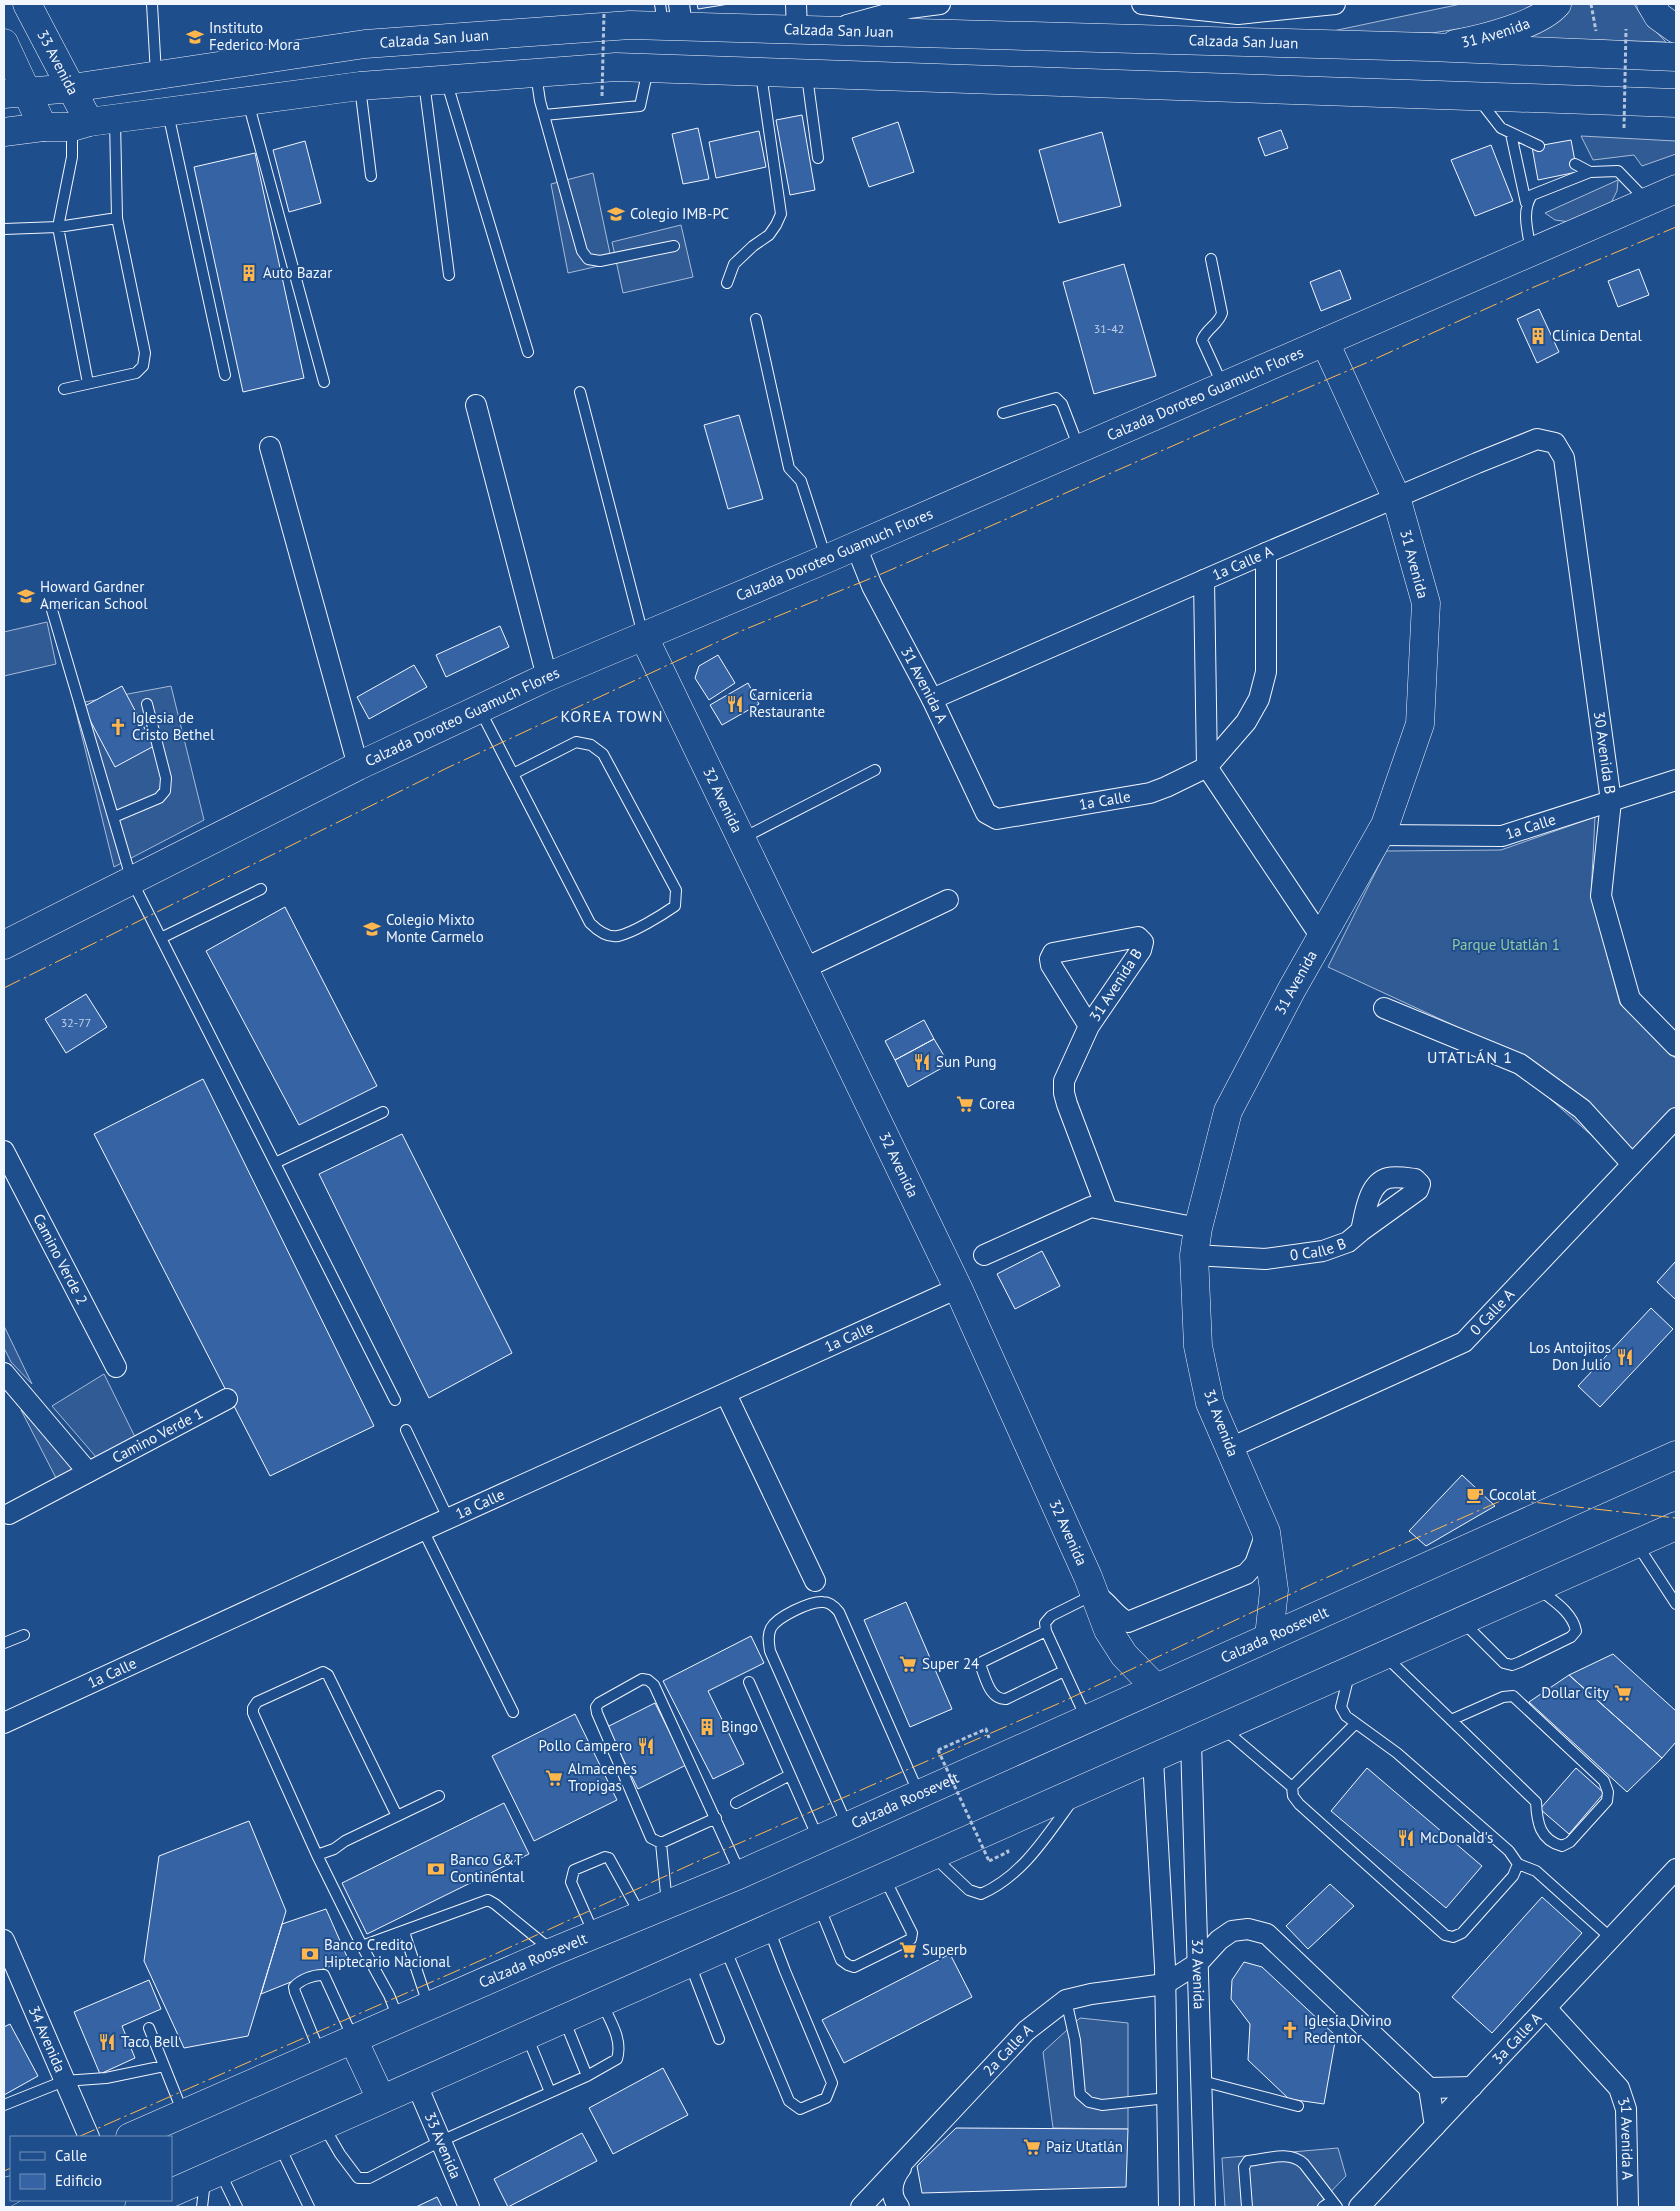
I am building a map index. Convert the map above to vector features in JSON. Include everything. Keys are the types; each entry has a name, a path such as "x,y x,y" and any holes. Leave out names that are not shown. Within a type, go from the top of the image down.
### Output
{"main road":[{"name":"33 Avenida","path":"27,4 92,123"},
{"name":"31 Avenida","path":"1429,46 1472,41 1505,32 1530,21 1557,4"},
{"path":"1651,4 1658,16 1676,29"},
{"name":"Calzada San Juan","path":"15,93 72,88 365,44 630,25 671,15 1241,42 1429,46 1676,57"},
{"path":"4,44 15,93 43,127"},
{"path":"4,132 92,123 360,86 616,68 1676,103"},
{"name":"Calzada Doroteo Guamuch Flores","path":"4,945 358,766 548,677 1224,387 1676,189"},
{"name":"31 Avenida","path":"1269,1637 1274,1590 1266,1532 1210,1403 1198,1346 1194,1255 1198,1228 1228,1111 1292,989 1385,825 1420,724 1426,603 1396,497 1325,342"},
{"name":"32 Avenida","path":"644,637 958,1288 1094,1594 1108,1630 1124,1655 1156,1688"},
{"name":"Calzada Roosevelt","path":"132,2136 552,1952 741,1874 1676,1455"},
{"path":"172,2193 563,2018 1153,1760 1676,1526"},
{"path":"1590,1565 1676,1545"},
{"path":"353,2039 381,2099"},
{"path":"140,2207 154,2201"}],"street":[{"path":"805,22 940,4"},
{"path":"1142,4 1237,9 1335,4"},
{"path":"1237,9 1241,42"},
{"path":"476,405 548,677"},
{"name":"1a Calle A","path":"932,699 1396,497 1537,439 1554,443"},
{"name":"30 Avenida B","path":"1554,443 1564,458 1611,802 1601,896 1630,999 1676,1046"},
{"path":"270,447 358,766"},
{"name":"31 Avenida A","path":"856,546 872,586 932,699 986,812 997,819"},
{"path":"1207,767 1246,722 1259,699 1266,672 1266,553"},
{"path":"1204,580 1207,767 1321,937"},
{"name":"1a Calle","path":"997,819 1150,793 1166,788 1207,767"},
{"name":"1a Calle","path":"1380,835 1502,836 1676,780"},
{"path":"804,968 948,900"},
{"name":"31 Avenida B","path":"1089,1026 1051,965 1050,958 1053,952 1138,937 1143,942 1142,950 1089,1026 1064,1081 1064,1093 1107,1210"},
{"path":"1384,1008 1520,1064 1582,1109 1632,1164"},
{"name":"0 Calle A","path":"1230,1448 1464,1342 1676,1118"},
{"name":"Camino Verde 2","path":"4,1151 116,1367"},
{"name":"0 Calle B","path":"1194,1255 1265,1259 1310,1253 1348,1242 1360,1231 1418,1190 1420,1184 1415,1179 1389,1178 1379,1181 1372,1191 1360,1231"},
{"path":"984,1255 1091,1208 1198,1228"},
{"name":"1a Calle","path":"4,1723 448,1518 958,1288"},
{"path":"4,1373 88,1472"},
{"path":"726,1394 815,1581"},
{"name":"Camino Verde 1","path":"9,1514 227,1399"},
{"path":"1094,1594 1109,1605 1117,1617 1128,1622 1246,1574 1255,1564 1266,1532"},
{"name":"32 Avenida","path":"1191,1742 1205,2207"},
{"path":"1153,1760 1165,1984 1169,2207"},
{"name":"3a Calle A","path":"1359,2207 1612,1939 1672,1883"},
{"name":"2a Calle A","path":"861,2207 1026,2031 1066,2000 1091,1994 1165,1984 1198,1963 1219,1940 1232,1931 1248,1929 1267,1934 1429,2088"},
{"name":"34 Avenida","path":"4,1940 89,2136"},
{"name":"31 Avenida A","path":"1546,2008 1619,2088 1626,2109 1628,2207"},
{"name":"33 Avenida","path":"416,2083 469,2207"},
{"path":"1435,2126 1429,2088 1472,2087"},
{"path":"899,2207 894,2201 894,2178 906,2160"}],"lane":[{"path":"152,4 156,75"},
{"path":"544,115 640,106 648,68"},
{"path":"728,283 734,264 753,246 769,235 781,214 761,72"},
{"path":"535,73 544,115 582,251 588,259 600,261 674,246"},
{"path":"807,75 818,158"},
{"path":"435,80 449,275"},
{"path":"435,80 528,352"},
{"path":"360,86 371,176"},
{"path":"1476,97 1501,128 1539,146"},
{"path":"247,101 324,382"},
{"path":"168,112 225,375"},
{"path":"64,389 136,373 144,366 145,353 117,218 92,123"},
{"path":"88,383 58,227 72,157 92,123"},
{"path":"1511,134 1526,203 1526,222 1531,252"},
{"path":"1575,164 1590,172"},
{"path":"1526,203 1532,195 1590,172 1618,171 1647,201"},
{"path":"4,229 58,227 117,218"},
{"path":"1211,259 1222,313 1221,318 1206,332 1202,340 1224,387"},
{"path":"756,319 789,468 802,481 826,559"},
{"path":"580,392 644,637"},
{"path":"1003,413 1056,398 1062,404 1080,449"},
{"path":"52,610 132,881 395,1400"},
{"path":"114,817 159,798 165,791 166,778 147,704"},
{"path":"479,709 590,923 601,933 617,937 661,916 675,906 676,890 602,754 591,745 576,742 513,774"},
{"path":"742,839 875,770"},
{"path":"161,938 261,889"},
{"path":"275,1163 383,1112"},
{"path":"406,1430 448,1518"},
{"path":"422,1530 513,1712"},
{"path":"1642,1552 1676,1604"},
{"path":"1462,1621 1504,1663 1512,1665 1520,1662 1571,1637 1576,1631 1575,1622 1538,1588"},
{"path":"1086,1719 1046,1630 1045,1622 1051,1616 1094,1594"},
{"path":"847,1826 770,1651 768,1638 772,1627 781,1618 805,1607 824,1602 834,1606 839,1612 919,1794"},
{"path":"1046,1630 982,1662 981,1667 994,1697 999,1700 1006,1699 1064,1671"},
{"path":"4,1643 24,1635"},
{"path":"1385,1656 1451,1720 1536,1802 1537,1822 1541,1832 1553,1844 1562,1846 1570,1842 1607,1801 1608,1792 1604,1781 1513,1696 1503,1697 1451,1720"},
{"path":"397,1816 328,1675 323,1672 257,1702 253,1708 253,1713 317,1854 362,1946 389,1995 398,2019"},
{"path":"1350,1672 1341,1707 1346,1716 1397,1754 1509,1851 1518,1864 1536,1871 1612,1939"},
{"path":"661,1843 651,1838 596,1713 596,1707 599,1703 642,1679 648,1680 654,1685 741,1874"},
{"path":"749,1682 818,1839"},
{"path":"1292,1787 1355,1724"},
{"path":"1223,1728 1292,1787 1293,1796 1299,1804 1445,1935 1453,1937 1462,1933 1513,1876 1518,1864"},
{"path":"736,1803 790,1775"},
{"path":"934,1856 969,1890 981,1894 993,1889 1032,1856 1078,1792"},
{"path":"317,1854 334,1849 345,1841 439,1796"},
{"path":"661,1843 716,1818"},
{"path":"661,1843 667,1904"},
{"path":"594,1935 571,1882 571,1876 574,1870 605,1857 613,1862 640,1916"},
{"path":"819,1906 842,1960 854,1967 911,1939 912,1933 884,1878"},
{"path":"362,1946 488,1900 552,1952"},
{"path":"724,1948 789,2101 800,2109 809,2106 826,2098 832,2083 769,1928"},
{"path":"404,1932 429,2006"},
{"path":"689,1963 719,2039"},
{"path":"320,2054 295,1992 294,1987 298,1982 324,1975 353,2039"},
{"path":"1066,2000 1075,2040 1080,2094 1089,2102 1102,2104 1167,2098"},
{"path":"323,2125 340,2154 358,2178 369,2178 441,2141 587,2076 617,2059 620,2048 616,2034 601,2002"},
{"path":"563,2018 587,2076"},
{"path":"149,2028 184,2114"},
{"path":"526,2035 550,2092"},
{"path":"4,2105 64,2081 106,2078 164,2066"},
{"path":"1202,2081 1298,2106"},
{"path":"279,2144 309,2207"},
{"path":"1246,2207 1244,2167 1248,2161 1290,2155 1298,2158 1304,2164 1335,2204 1323,2207"},
{"path":"202,2207 212,2174"},
{"path":"212,2174 236,2207"}],"path":[{"path":"1591,4 1596,29"},
{"path":"602,96 604,12"},
{"path":"1624,128 1626,29"},
{"path":"986,1729 938,1750 989,1862"}],"shaded area":[{"path":"1461,4 1540,4 1502,22 1432,33 1328,32"},
{"path":"1572,4 1634,4 1643,18 1666,42 1523,38 1565,13"},
{"path":"1581,136 1676,141 1676,154 1642,166 1634,155 1593,160"},
{"path":"593,173 612,263 568,273 551,184"},
{"path":"1618,180 1617,191 1611,203 1570,222 1555,220 1545,213"},
{"path":"681,225 693,277 623,293 612,242"},
{"path":"47,622 56,664 4,676 4,632"},
{"path":"171,686 204,820 114,867 74,704"},
{"name":"Parque Utatlán 1","path":"1595,817 1591,895 1620,1004 1676,1059 1676,1109 1623,1163 1481,1038 1328,967 1386,851 1501,850"},
{"path":"4,1326 32,1384 11,1362 4,1348"},
{"path":"104,1374 137,1441 96,1457 52,1406"},
{"path":"21,1410 70,1463 74,1472 68,1478 56,1478"},
{"path":"1080,2018 1128,2023 1128,2129 1053,2128 1043,2052"},
{"path":"1338,2148 1346,2176 1316,2207 1225,2207 1222,2158"}],"building":[{"path":"697,4 729,4 698,9"},
{"path":"802,115 815,190 790,195 776,120"},
{"path":"898,122 914,172 869,187 852,138"},
{"path":"698,128 709,179 683,184 672,134"},
{"path":"1281,130 1288,148 1265,156 1258,138"},
{"path":"759,131 766,167 716,178 709,142"},
{"path":"1102,132 1121,206 1059,223 1039,150"},
{"path":"1571,140 1577,172 1538,180 1532,147"},
{"path":"305,141 321,203 289,212 273,150"},
{"path":"1491,145 1513,201 1475,216 1451,160"},
{"name":"Auto Bazar","path":"255,153 304,378 243,392 194,167"},
{"path":"1124,264 1156,376 1094,394 1063,282"},
{"path":"1639,269 1649,295 1618,307 1608,281"},
{"path":"1340,270 1351,299 1321,311 1310,282"},
{"name":"Clínica Dental","path":"1539,309 1559,352 1537,363 1517,319"},
{"path":"739,415 763,499 728,509 704,425"},
{"path":"500,626 509,647 446,677 436,655"},
{"path":"718,655 735,683 709,700 695,678 699,666"},
{"path":"414,665 427,687 369,719 357,697"},
{"name":"Carniceria Restaurante","path":"748,683 759,704 722,725 710,705"},
{"name":"Iglesia de Cristo Bethel","path":"122,686 154,746 115,767 83,707"},
{"path":"285,907 377,1086 299,1125 206,951"},
{"path":"86,994 107,1027 66,1053 45,1019"},
{"path":"924,1020 934,1039 895,1060 885,1041"},
{"name":"Sun Pung","path":"934,1039 949,1064 908,1087 895,1060"},
{"path":"203,1079 374,1426 270,1476 94,1134"},
{"path":"402,1134 512,1353 429,1398 319,1174"},
{"path":"1042,1251 1060,1286 1015,1309 997,1274"},
{"path":"1676,1261 1676,1300 1657,1282"},
{"name":"Los Antojitos Don Julio","path":"1651,1308 1673,1329 1600,1407 1578,1386"},
{"path":"1462,1475 1495,1506 1426,1546 1409,1531"},
{"name":"Super 24","path":"906,1602 952,1709 910,1727 864,1620"},
{"name":"Bingo","path":"751,1636 764,1663 708,1691 744,1764 713,1779 663,1681"},
{"name":"Dollar City","path":"1613,1654 1676,1711 1676,1742 1662,1758 1569,1675"},
{"path":"1569,1675 1662,1758 1627,1792 1529,1702"},
{"name":"Pollo Campero","path":"655,1703 686,1765 638,1789 607,1727"},
{"name":"Almacenes Tropigas","path":"575,1714 617,1800 534,1841 492,1756"},
{"name":"McDonald's","path":"1367,1768 1482,1866 1446,1908 1331,1811"},
{"path":"1576,1768 1604,1793 1569,1834 1540,1809"},
{"name":"Banco G&T Continental","path":"504,1803 529,1854 367,1934 342,1883"},
{"path":"249,1821 286,1911 248,2036 184,2048 144,1961 159,1856"},
{"path":"1330,1884 1354,1906 1308,1949 1286,1926"},
{"path":"1542,1897 1582,1933 1492,2033 1452,1997"},
{"name":"Banco Credito Hiptecario Nacional","path":"326,1909 348,1959 261,1994 282,1924"},
{"path":"950,1954 972,1997 844,2063 822,2020"},
{"name":"Iglesia Divino Redentor","path":"1244,1962 1262,1967 1336,2036 1324,2104 1289,2099 1248,2060 1250,2024 1231,1999 1232,1980"},
{"name":"Taco Bell","path":"149,1980 161,2009 122,2026 135,2058 100,2074 74,2012"},
{"path":"10,2024 38,2076 4,2095 4,2027"},
{"path":"663,2068 688,2115 613,2154 589,2108"},
{"name":"Paiz Utatlán","path":"956,2128 1128,2129 1126,2187 922,2193 917,2166"},
{"path":"582,2133 597,2161 508,2207 494,2179"},
{"path":"437,2197 442,2207 416,2207"}],"power":[{"path":"4,988 447,768 741,631 879,575 1366,363 1534,287 1676,227"},
{"path":"80,2136 493,1955 694,1863 1062,1702 1312,1584 1505,1499 1676,1518"},
{"path":"4,2171 10,2168"}],"place":[{"name":"Instituto Federico Mora","path":"195,37"},
{"name":"Colegio IMB-PC","path":"616,214"},
{"name":"Auto Bazar","path":"249,273"},
{"name":"Clínica Dental","path":"1538,336"},
{"name":"Howard Gardner American School","path":"26,596"},
{"name":"Carniceria Restaurante","path":"735,704"},
{"name":"Iglesia de Cristo Bethel","path":"118,727"},
{"name":"Colegio Mixto Monte Carmelo","path":"372,929"},
{"name":"Sun Pung","path":"922,1062"},
{"name":"Corea","path":"965,1104"},
{"name":"Los Antojitos Don Julio","path":"1625,1357"},
{"name":"Cocolat","path":"1475,1495"},
{"name":"Super 24","path":"908,1664"},
{"name":"Dollar City","path":"1623,1693"},
{"name":"Bingo","path":"707,1727"},
{"name":"Pollo Campero","path":"646,1746"},
{"name":"Almacenes Tropigas","path":"554,1778"},
{"name":"McDonald's","path":"1406,1838"},
{"name":"Banco G&T Continental","path":"436,1869"},
{"name":"Superb","path":"908,1950"},
{"name":"Banco Credito Hiptecario Nacional","path":"310,1954"},
{"name":"Iglesia Divino Redentor","path":"1290,2030"},
{"name":"Taco Bell","path":"107,2042"},
{"name":"Paiz Utatlán","path":"1032,2147"}],"district":[{"name":"KOREA TOWN","path":"612,716"},
{"name":"UTATLÁN 1","path":"1470,1057"}]}
